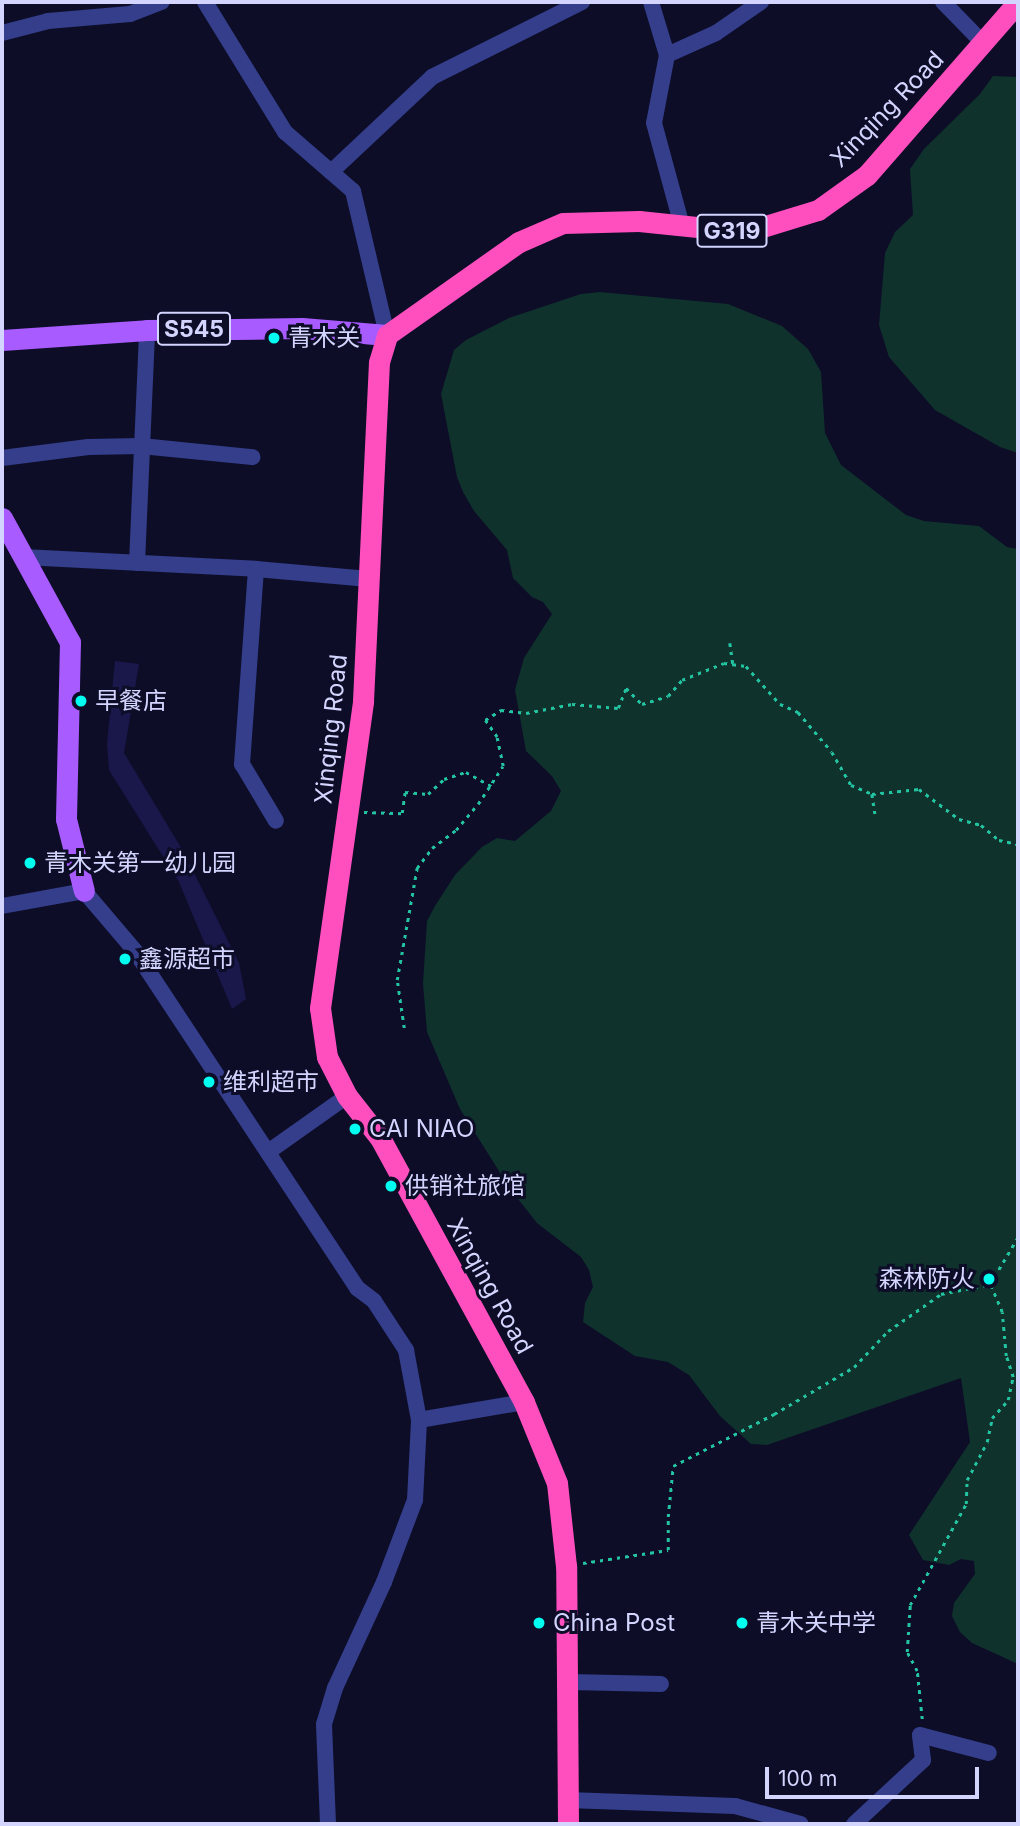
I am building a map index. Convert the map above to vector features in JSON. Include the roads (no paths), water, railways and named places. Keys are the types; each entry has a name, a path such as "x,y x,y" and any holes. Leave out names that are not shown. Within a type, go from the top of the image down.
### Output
{"highway":[{"name":"Xinqing Road","path":"568,1824 569,1682 566,1566 557,1483 524,1402 380,1139 347,1097 327,1057 320,1008 350,812 363,701 379,362 387,335 519,242 564,223 639,221 746,232 818,209 867,174 985,44 1018,2"}],"main road":[{"name":"S545","path":"2,340 147,330 302,328 387,335"},
{"path":"2,518 70,642 66,819 84,891"}],"street":[{"path":"2,33 48,21 130,14 162,2"},
{"path":"205,2 285,132 353,191 387,335"},
{"path":"331,172 432,77 582,2"},
{"path":"651,2 667,55 654,123 682,226"},
{"path":"667,55 716,33 761,2"},
{"path":"943,2 985,44"},
{"path":"137,562 147,330"},
{"path":"2,458 88,447 141,446 252,457"},
{"path":"23,556 256,569 369,579"},
{"path":"256,569 242,764 276,821"},
{"path":"2,906 84,891 135,951 255,1138 268,1152 356,1288 374,1301 406,1350 419,1420 415,1500 384,1582 335,1688 324,1724 328,1824"},
{"path":"268,1152 347,1097"},
{"path":"419,1420 524,1402"},
{"path":"569,1682 594,1685 661,1684"},
{"path":"854,1824 923,1760 920,1735 989,1753"},
{"path":"568,1800 735,1806 801,1824"}],"place":[{"name":"青木关","path":"274,338"},
{"name":"早餐店","path":"81,701"},
{"name":"青木关第一幼儿园","path":"30,863"},
{"name":"鑫源超市","path":"125,959"},
{"name":"维利超市","path":"209,1082"},
{"name":"CAI NIAO","path":"355,1129"},
{"name":"供销社旅馆","path":"391,1186"},
{"name":"森林防火","path":"989,1279"},
{"name":"China Post","path":"539,1623"},
{"name":"青木关中学","path":"742,1623"}]}
